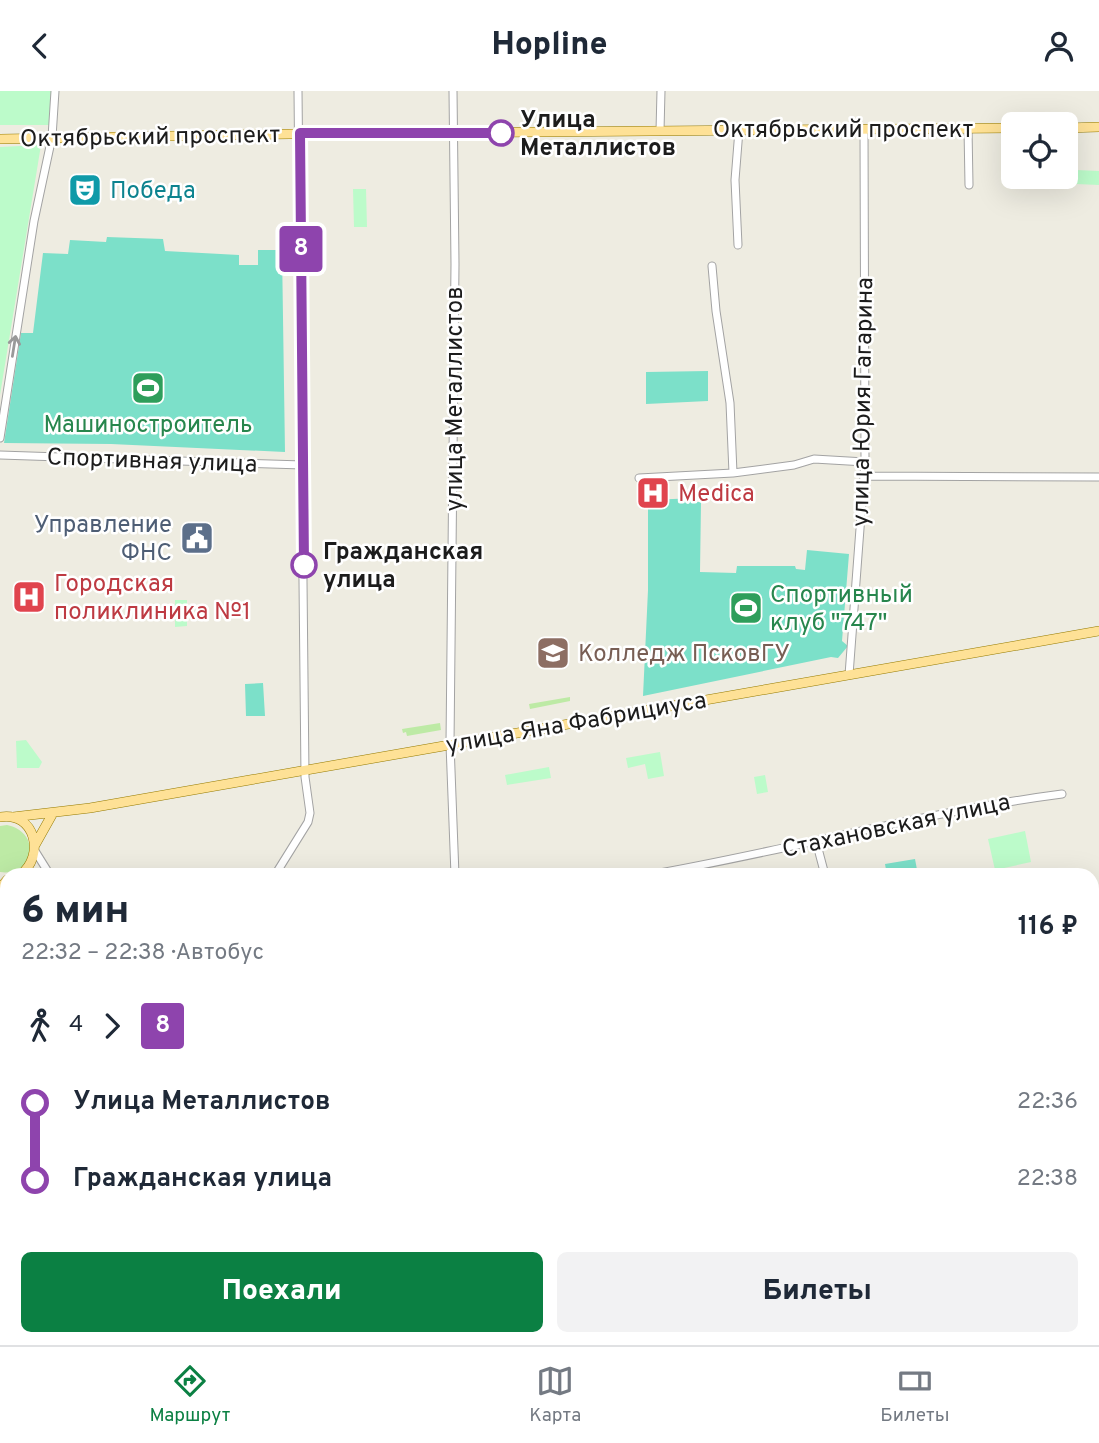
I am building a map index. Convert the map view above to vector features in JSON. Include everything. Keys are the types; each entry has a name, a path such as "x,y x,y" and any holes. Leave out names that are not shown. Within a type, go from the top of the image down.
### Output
{"main road":[{"path":"1078,128 1099,127"},
{"name":"Октябрьский проспект","path":"0,139 300,133 1001,128"},
{"name":"улица Яна Фабрициуса","path":"4,816 53,813 1099,631"},
{"path":"28,868 53,813"},
{"path":"4,816 26,825 31,831 35,848"}],"street":[{"path":"0,438 34,221 52,137 55,91"},
{"path":"279,868 308,822 310,813 306,769 298,91"},
{"name":"улица Металлистов","path":"453,91 450,744 455,868"},
{"path":"660,131 662,91"},
{"path":"968,128 969,185"},
{"name":"улица Юрия Гагарина","path":"849,675 865,462 864,129"},
{"path":"738,245 735,180 739,130"},
{"path":"712,266 730,403 733,473"},
{"name":"Спортивная улица","path":"0,455 303,465"},
{"path":"639,478 733,473 793,465 814,459 865,462"},
{"path":"864,476 1099,477"},
{"name":"Стахановская улица","path":"687,868 1006,801 1062,794"},
{"path":"816,841 823,868"},
{"path":"35,848 46,868"}],"green space":[{"path":"0,91 51,91 49,125 0,125"},
{"path":"41,145 0,395 0,147"},
{"path":"1078,170 1099,171 1099,185 1078,184"},
{"path":"353,189 366,189 367,227 354,227"},
{"path":"175,600 187,600 187,626 175,627"},
{"path":"570,697 570,701 530,709 529,704"},
{"path":"440,723 441,730 407,736 402,729"},
{"path":"26,740 42,762 39,768 17,768 16,741"},
{"path":"660,752 664,776 648,779 645,764 628,768 626,758"},
{"path":"549,767 551,778 507,785 505,775"},
{"path":"765,775 768,792 757,794 754,777"},
{"path":"7,825 18,829 26,836 30,853 21,868 0,868 0,826"},
{"path":"1025,831 1031,862 995,868 988,839"}],"shaded area":[{"name":"Машиностроитель","path":"107,237 163,239 165,251 239,255 239,265 258,265 258,250 282,250 285,452 111,444 4,443 21,333 33,333 43,253 68,254 70,240 106,242"},
{"path":"708,371 708,401 646,404 646,372"},
{"name":"Спортивный клуб \"747\"","path":"695,498 696,502 701,502 700,572 736,573 737,566 795,566 796,569 805,570 807,550 849,554 842,641 848,646 838,658 831,657 643,696 648,590 648,503 651,500"},
{"path":"263,683 265,716 246,716 245,684"},
{"path":"915,859 917,868 886,868 885,864"}],"bus line":[{"name":"8","path":"304,565 300,133 501,133"}],"place":[{"name":"Улица Металлистов","path":"501,133"},
{"name":"Победа","path":"85,190"},
{"name":"Машиностроитель","path":"148,388"},
{"name":"Medica","path":"653,493"},
{"name":"Управление ФНС","path":"197,538"},
{"name":"Гражданская улица","path":"304,565"},
{"name":"Городская поликлиника №1","path":"29,597"},
{"name":"Спортивный клуб \"747\"","path":"746,608"},
{"name":"Колледж ПсковГУ","path":"553,653"}]}
